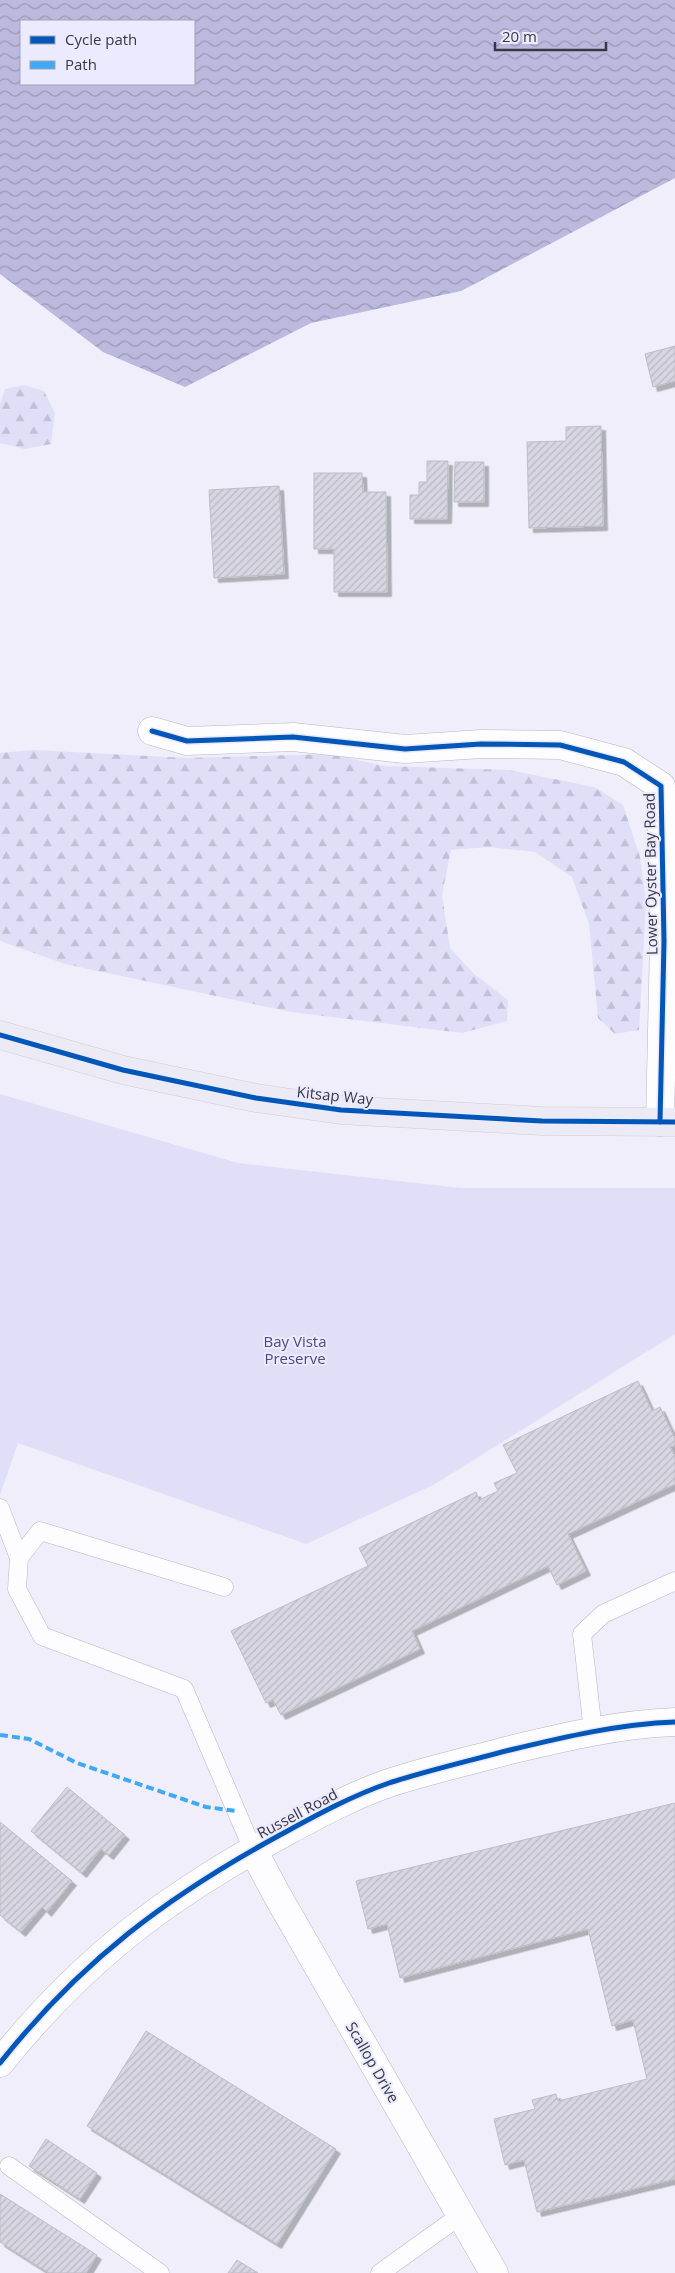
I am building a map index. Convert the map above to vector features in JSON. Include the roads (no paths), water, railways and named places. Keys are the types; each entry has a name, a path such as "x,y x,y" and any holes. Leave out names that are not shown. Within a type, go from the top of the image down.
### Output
{"main road":[{"name":"Kitsap Way","path":"0,1034 123,1070 256,1098 332,1108 542,1121 667,1122"}],"street":[{"name":"Lower Oyster Bay Road","path":"152,731 186,741 293,737 405,749 481,744 560,746 624,762 661,786 667,1122"},
{"name":"Russell Road","path":"0,2063 67,1986 115,1943 169,1902 253,1850 345,1801 388,1784 448,1766 593,1731 675,1722"},
{"name":"Scallop Drive","path":"253,1850 494,2273"}],"lane":[{"path":"0,1508 19,1558 17,1589 42,1636 184,1689 253,1850"},
{"path":"19,1558 40,1531 224,1587"},
{"path":"593,1731 582,1634 603,1614 675,1581"},
{"path":"9,2166 160,2273"},
{"path":"380,2273 461,2215"}],"water":[{"path":"0,0 675,0 675,178 461,291 311,323 185,387 103,352 0,274"}],"park label":[{"name":"Bay Vista Preserve","path":"295,1350"}]}
